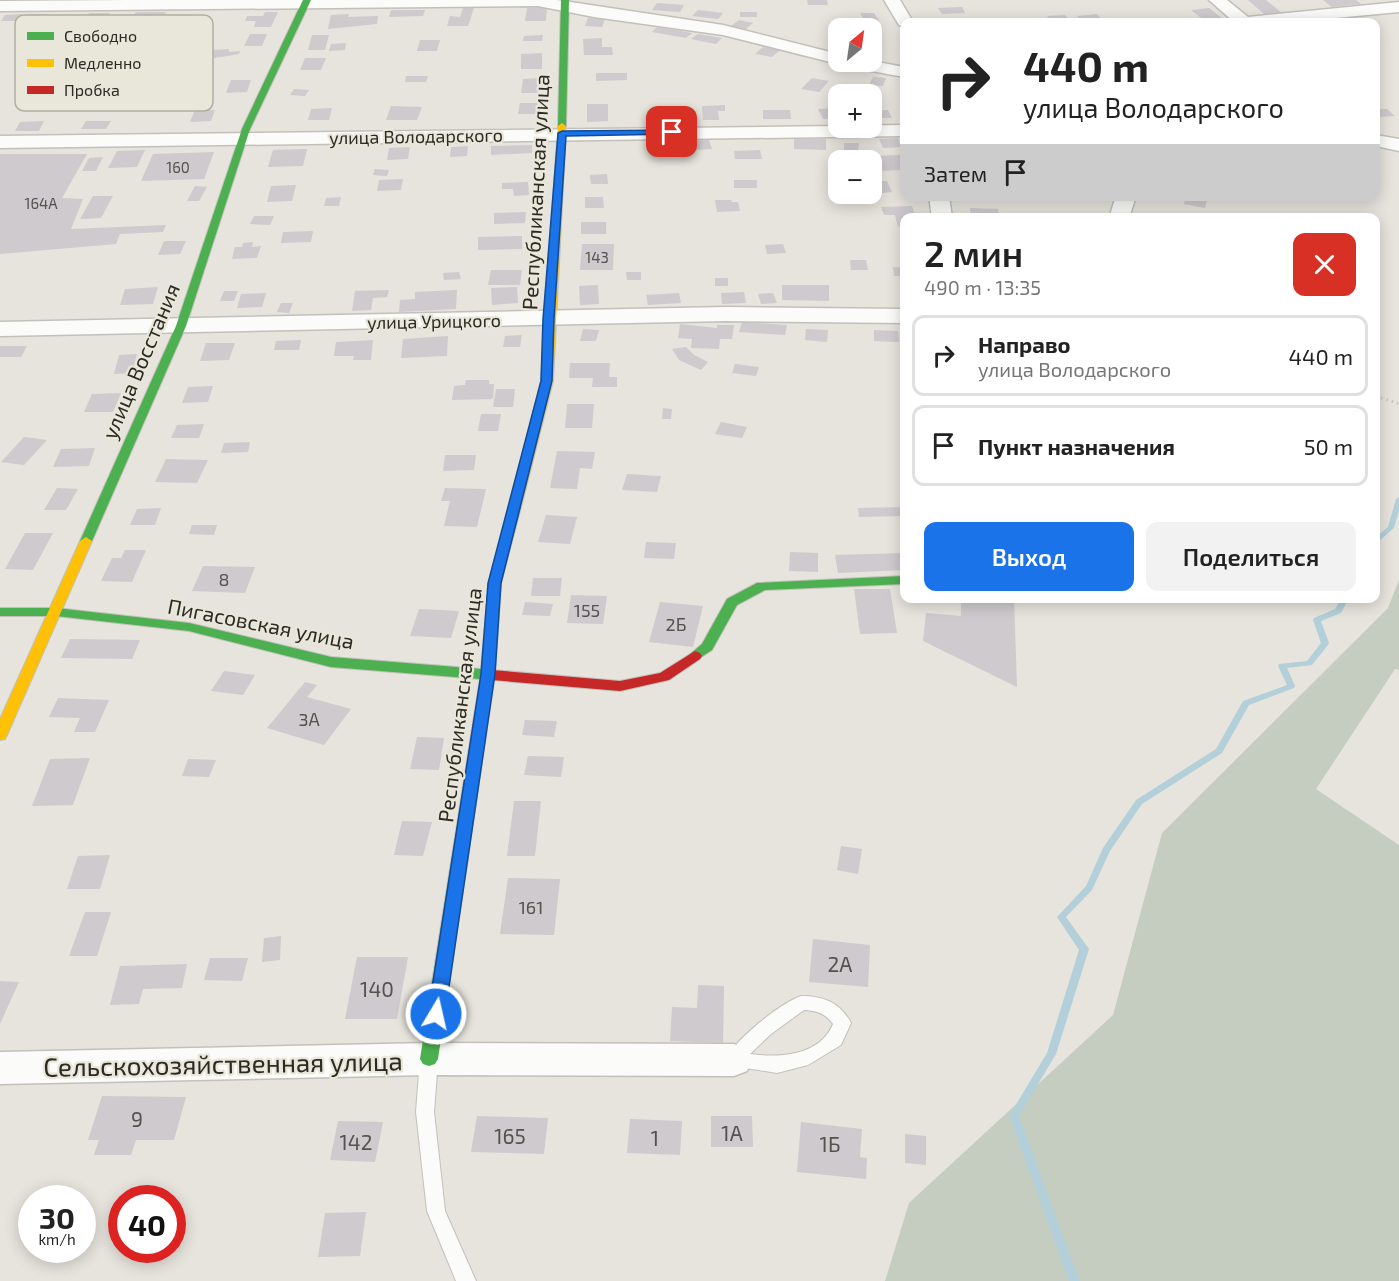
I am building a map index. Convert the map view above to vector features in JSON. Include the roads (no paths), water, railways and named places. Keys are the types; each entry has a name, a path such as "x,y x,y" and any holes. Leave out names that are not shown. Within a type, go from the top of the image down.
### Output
{"street":[{"path":"892,0 902,18"},
{"path":"1217,0 1238,18"},
{"name":"улица Восстания","path":"0,735 181,326 243,138 307,1"},
{"path":"0,6 81,2 538,1 565,3 594,12 723,30 828,56"},
{"name":"Республиканская улица","path":"429,1059 488,674 495,583 547,381 562,133 565,3"},
{"path":"1289,18 1399,7"},
{"path":"882,68 900,71"},
{"name":"улица Володарского","path":"0,142 562,133 900,131"},
{"path":"1380,131 1399,133"},
{"path":"1380,142 1399,145"},
{"name":"улица Урицкого","path":"0,329 726,314 900,316"},
{"name":"Пигасовская улица","path":"0,612 56,612 189,627 331,662 620,686 664,677 707,647 732,602 762,586 900,580"},
{"name":"Сельскохозяйственная улица","path":"0,1068 429,1059 734,1060"}],"lane":[{"path":"801,1003 820,1003 835,1011 842,1023 835,1040 808,1058 777,1065 734,1060 755,1036 778,1017 801,1003"},
{"path":"429,1059 425,1112 436,1211 466,1281"}],"waterway":[{"path":"1380,537 1391,528 1399,499"},
{"path":"1074,1279 1014,1116 1051,1054 1084,949 1061,917 1089,888 1106,850 1139,802 1219,751 1246,703 1291,686 1282,666 1309,663 1325,643 1317,620 1338,611 1343,603"}]}
